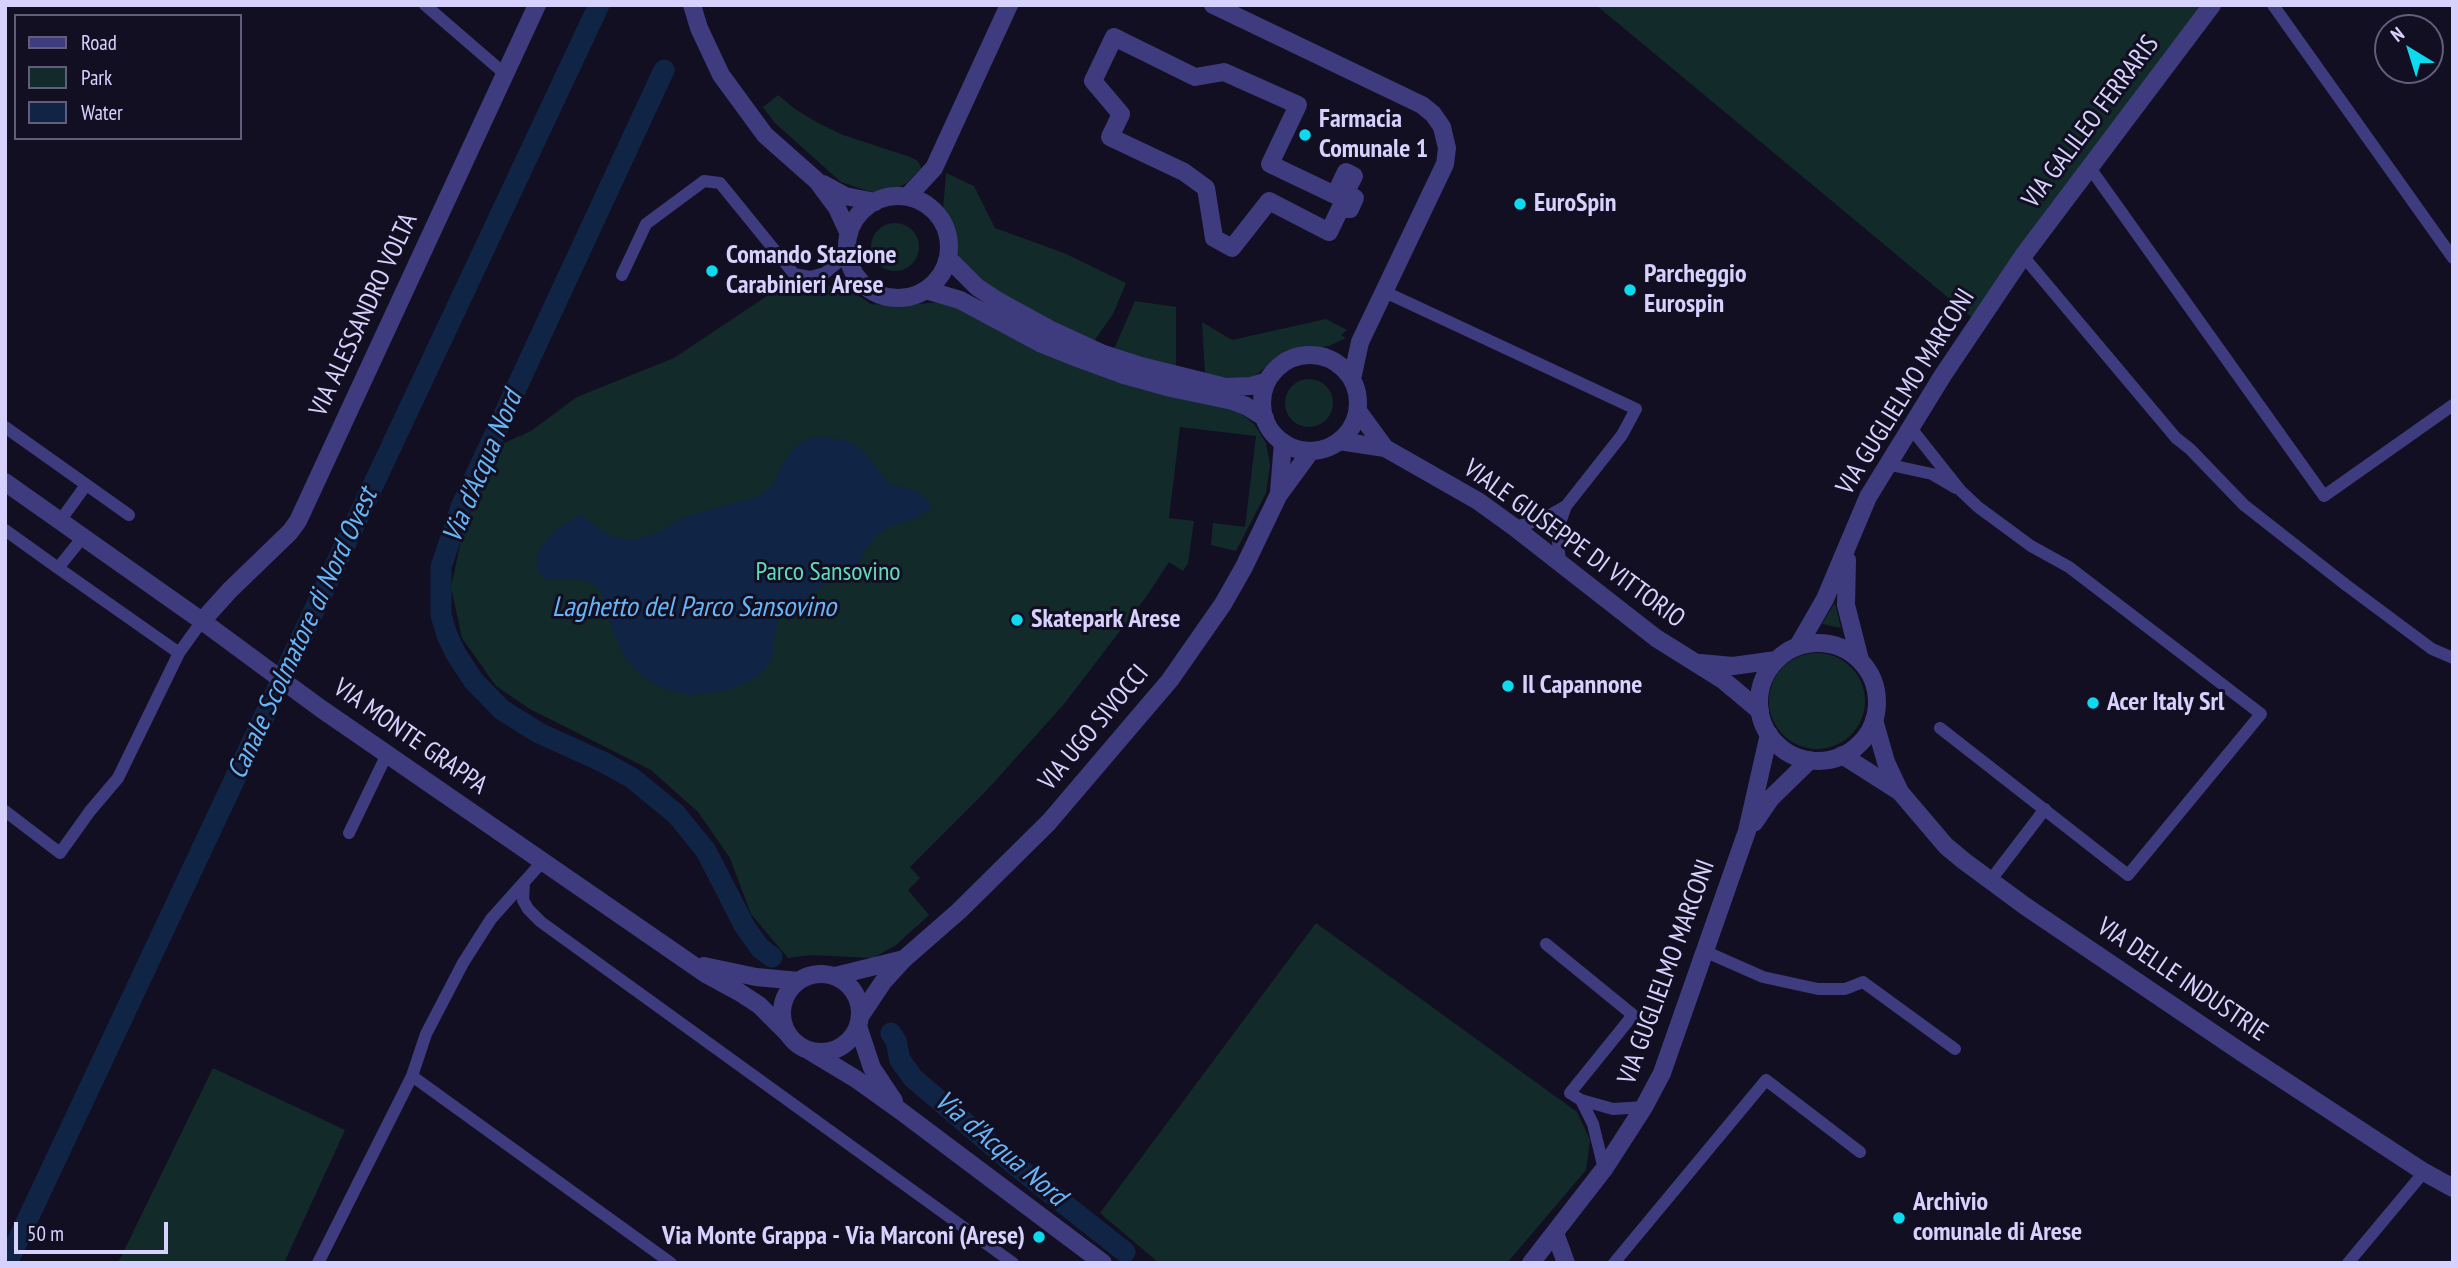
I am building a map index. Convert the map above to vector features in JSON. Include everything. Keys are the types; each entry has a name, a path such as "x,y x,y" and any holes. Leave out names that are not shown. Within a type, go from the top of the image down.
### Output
{"street":[{"name":"VIA ALESSANDRO VOLTA","path":"202,621 298,521 537,5"},
{"path":"692,5 699,28 721,75 765,135 817,181 837,208 849,234"},
{"path":"907,197 934,168 1009,5"},
{"path":"1213,5 1422,105 1433,114 1442,128 1447,148 1445,164 1360,342 1352,379"},
{"name":"VIA GALILEO FERRARIS","path":"2018,263 2211,5"},
{"path":"1114,37 1195,77 1224,72 1298,105 1270,164 1335,195 1346,172 1354,176 1345,193 1355,198 1350,209 1340,209 1329,232 1269,201 1232,248 1214,238 1206,188 1184,172 1110,137 1121,114 1093,81 1114,37"},
{"path":"932,210 934,168"},
{"path":"817,181 845,196 875,202"},
{"path":"890,197 907,197 932,210 943,223 948,240 948,258 944,270 926,290 914,296 901,298 876,294 857,278 848,254 849,234 863,210 875,202 890,197"},
{"path":"948,258 977,287 998,301 1101,353 1226,387 1251,386 1268,381"},
{"name":"VIA GUGLIELMO MARCONI","path":"1798,646 1825,599 1868,497 1886,464 2018,263"},
{"path":"926,290 960,300 1042,344 1084,361 1171,388 1233,401 1265,418"},
{"path":"1331,359 1360,342"},
{"path":"1303,355 1331,359 1352,379 1358,399 1354,422 1339,441 1331,446 1311,451 1301,450 1283,442 1273,433 1265,418 1263,394 1268,381 1276,369 1288,360 1303,355"},
{"name":"VIALE GIUSEPPE DI VITTORIO","path":"1358,411 1385,448"},
{"name":"VIALE GIUSEPPE DI VITTORIO","path":"1339,441 1385,448 1478,501 1656,638 1723,680 1760,711"},
{"name":"VIA UGO SIVOCCI","path":"1278,496 1283,442"},
{"name":"VIA UGO SIVOCCI","path":"859,1020 883,982 904,959 960,911 1049,822 1170,680 1228,595 1278,496 1311,451"},
{"name":"VIA MONTE GRAPPA","path":"5,482 320,708 706,974 759,1006 789,1035"},
{"name":"VIA GUGLIELMO MARCONI","path":"1848,545 1846,606 1860,660"},
{"path":"1814,643 1831,644 1847,650 1860,660 1870,673 1877,704 1867,735 1856,747 1827,760 1810,760 1780,747 1769,734 1760,711 1760,692 1766,675 1776,660 1798,646 1814,643"},
{"name":"VIALE GIUSEPPE DI VITTORIO","path":"1696,663 1733,666 1776,660"},
{"name":"VIA DELLE INDUSTRIE","path":"1874,720 1886,762 1900,792 1946,846 1990,881 2244,1054 2424,1172 2453,1188"},
{"name":"VIA GUGLIELMO MARCONI","path":"1531,1263 1604,1170 1662,1073 1747,831 1769,734"},
{"name":"VIA DELLE INDUSTRIE","path":"1842,755 1900,792"},
{"name":"VIA GUGLIELMO MARCONI","path":"1747,831 1771,798 1810,760"},
{"name":"VIA MONTE GRAPPA","path":"685,958 731,972 799,981"},
{"name":"VIA UGO SIVOCCI","path":"835,976 904,959"},
{"path":"902,1112 872,1068 859,1020 859,1002 854,991 835,976 817,974 799,981 790,989 782,1012 789,1035 797,1044 856,1079 902,1112 1095,1260"},
{"path":"808,1050 832,1051 843,1046 852,1037 859,1020"},
{"path":"1555,1233 1566,1263"}],"lane":[{"path":"425,5 505,74"},
{"path":"2273,5 2453,258"},
{"path":"2090,168 2323,496 2453,405"},
{"path":"622,275 646,224 704,181 720,183 794,274 810,277 825,273 848,254"},
{"path":"2018,263 2176,438 2244,505 2410,633 2432,649 2453,658"},
{"path":"1385,292 1636,409 1622,435 1566,506 1557,531 1560,562"},
{"path":"5,427 129,515"},
{"path":"1910,427 1960,490 1978,508 2031,546 2069,566 2260,714 2128,876 1940,728"},
{"path":"1886,464 1932,474 1960,490"},
{"path":"60,521 86,485"},
{"path":"1514,527 1541,520 1566,506"},
{"path":"5,530 179,653"},
{"path":"58,568 83,537"},
{"path":"5,811 60,853 118,778 179,653 202,621"},
{"path":"349,833 387,754"},
{"path":"1990,881 2045,810"},
{"path":"318,1263 412,1076 426,1034 463,962 491,919 543,861"},
{"path":"524,883 523,900 541,922 1013,1263"},
{"path":"1546,944 1633,1015 1570,1093 1581,1100 1613,1109 1644,1107"},
{"path":"1704,951 1763,977 1818,989 1845,989 1863,982 1955,1049"},
{"path":"412,1076 671,1263"},
{"path":"1614,1263 1766,1080 1860,1152"},
{"path":"1581,1100 1593,1125 1604,1170"},
{"path":"2348,1263 2424,1172"}],"green space":[{"path":"1596,5 2205,5 1975,320"},
{"path":"778,95 818,123 843,135 910,157 918,161 921,168 907,183 895,189 874,193 841,182 775,123 763,107"},
{"path":"946,173 974,186 995,228 1064,253 1126,283 1113,314 1094,341 1051,323 985,285 960,260 943,210"},
{"path":"895,223 912,230 919,247 912,264 895,271 878,264 871,247 878,230"},
{"name":"Parco Sansovino","path":"782,286 838,286 871,304 898,306 940,302 975,314 1038,349 1092,373 1238,411 1254,424 1266,443 1270,465 1266,493 1236,551 1211,545 1213,523 1245,527 1256,436 1180,427 1169,518 1194,521 1188,563 1183,571 1169,562 1146,597 1064,704 987,790 910,867 920,878 908,890 929,915 896,945 873,958 811,955 788,958 751,914 730,858 698,812 651,770 530,709 496,686 462,638 451,587 464,527 502,444 531,431 577,397 674,358"},
{"path":"1135,301 1176,307 1176,368 1114,349"},
{"path":"1326,319 1347,330 1341,335 1346,338 1329,346 1287,351 1249,378 1236,379 1205,374 1202,322 1232,340"},
{"path":"1309,379 1326,386 1333,403 1326,420 1309,427 1292,420 1285,403 1292,386"},
{"path":"1835,603 1841,628 1822,624"},
{"path":"1817,653 1835,657 1851,667 1861,683 1865,701 1861,719 1851,735 1835,745 1817,749 1799,745 1783,735 1773,719 1769,701 1773,683 1783,667 1799,657"},
{"path":"1316,923 1577,1112 1590,1140 1586,1170 1507,1263 1159,1263 1100,1213"},
{"path":"213,1068 345,1130 284,1263 118,1263"}],"water":[{"name":"Laghetto del Parco Sansovino","path":"815,437 847,440 864,451 887,482 915,491 929,500 930,510 912,520 890,526 877,535 865,549 860,562 785,612 776,626 772,658 753,679 728,690 691,695 663,688 643,677 624,656 613,632 601,592 581,579 544,579 536,568 539,550 555,531 580,514 613,537 631,540 655,534 684,517 760,496 773,485 791,451 803,441"}],"waterway":[{"name":"Canale Scolmatore di Nord Ovest","path":"7,1263 599,5"},
{"name":"Via d'Acqua Nord","path":"664,70 461,507 441,567 441,615 456,654 473,680 502,710 539,733 632,778 676,814 706,851 745,927 760,948 772,957"},
{"name":"Via d'Acqua Nord","path":"891,1033 896,1041 900,1060 913,1078 1015,1165 1125,1252"}],"place":[{"name":"Farmacia Comunale 1","path":"1305,135"},
{"name":"EuroSpin","path":"1520,204"},
{"name":"Comando Stazione Carabinieri Arese","path":"712,271"},
{"name":"Parcheggio Eurospin","path":"1630,290"},
{"name":"Skatepark Arese","path":"1017,620"},
{"name":"Il Capannone","path":"1508,686"},
{"name":"Acer Italy Srl","path":"2093,703"},
{"name":"Archivio comunale di Arese","path":"1899,1218"},
{"name":"Via Monte Grappa - Via Marconi (Arese)","path":"1039,1237"}]}
